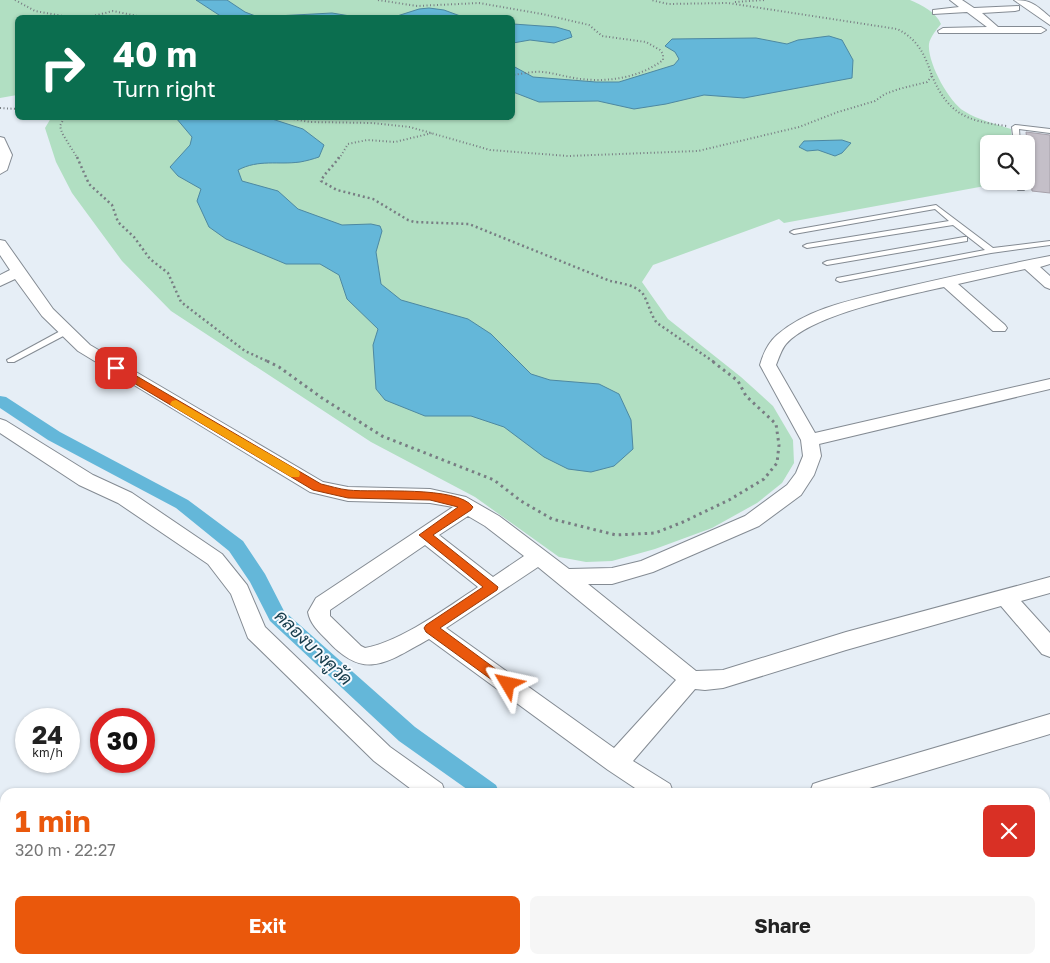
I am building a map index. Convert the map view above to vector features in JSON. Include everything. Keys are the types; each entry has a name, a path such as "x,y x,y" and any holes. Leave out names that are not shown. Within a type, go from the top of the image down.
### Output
{"street":[{"path":"955,0 972,10 996,30"},
{"path":"937,12 1017,4 1029,5 1050,22"},
{"path":"943,31 1041,30"},
{"path":"0,170 6,155 1,144"},
{"path":"0,244 54,322 92,353 318,487 348,494 430,496 460,502 492,522 565,577 690,679 705,681 723,679 846,641 1050,585"},
{"path":"565,577 612,576 646,567 752,521 794,490 805,475 812,456 810,440 768,365 771,354 781,340 804,325 838,309 946,281 1050,260"},
{"path":"1028,264 1049,290"},
{"path":"0,281 18,272"},
{"path":"946,281 999,328"},
{"path":"810,440 1050,384"},
{"path":"0,425 86,480 125,498 215,559 240,591 256,632 382,754 428,788"},
{"path":"467,507 323,604 319,609 322,620 356,655 373,657 430,628 538,557"},
{"path":"425,535 492,587"},
{"path":"1005,597 1050,648"},
{"path":"430,628 616,763 654,788"},
{"path":"616,763 690,679"},
{"path":"835,788 1050,724"}],"lane":[{"path":"1016,135 1015,127 1050,131"},
{"path":"794,232 936,206 991,251"},
{"path":"849,222 864,237"},
{"path":"807,246 955,222"},
{"path":"827,264 964,239"},
{"path":"840,280 991,251 1050,243"},
{"path":"904,250 920,264"},
{"path":"11,360 64,332"}],"path":[{"path":"15,0 35,12 54,15"},
{"path":"378,0 417,6 480,3 509,7 589,25 602,36 646,42 660,50 663,54 663,60 658,65 649,70 622,77 587,80 539,72 515,75"},
{"path":"651,0 668,4 764,0"},
{"path":"728,3 896,29 904,32 924,50 938,93 959,115 1015,127"},
{"path":"99,15 113,12 130,15"},
{"path":"298,120 310,122 372,122 399,125 490,150 559,155 698,151 799,127 838,112 867,104 900,88 927,82 932,76"},
{"path":"0,108 15,109"},
{"path":"63,120 60,126 62,133 79,161 89,184 112,204 118,222 134,237 150,259 168,273 181,302 245,351 278,367 322,398 382,436 494,480 521,501 552,519 616,535 655,533 729,500 764,479 777,463 779,445 776,424 746,396 738,381 728,372 657,323 652,317 645,298 637,289 610,281 469,224 405,220 374,199 330,188 321,181 323,176 334,166 348,144 367,140 395,142 432,133"}],"green space":[{"path":"0,0 910,0 932,12 941,24 931,39 929,52 935,71 952,99 969,114 1011,129 1011,135 980,135 980,187 784,223 779,219 653,265 642,282 668,319 741,377 773,406 793,440 794,463 782,483 757,503 712,528 655,549 612,561 586,562 559,557 475,497 371,442 171,311 122,261 72,193 56,162 45,128 50,120 515,120 515,15 15,15 15,95 0,98"}],"water":[{"path":"196,0 227,0 253,15 219,15"},
{"path":"419,9 444,10 458,15 400,15"},
{"path":"332,13 344,15 295,15"},
{"path":"515,24 556,27 570,31 572,37 554,43 530,40 515,43"},
{"path":"829,36 842,40 853,60 852,78 744,98 704,95 634,109 598,101 539,102 515,93 515,67 533,77 619,82 674,65 679,59 675,52 665,46 672,39 756,38 787,44 798,40"},
{"path":"178,120 275,120 303,129 324,145 319,157 300,162 261,163 246,167 238,170 242,181 278,191 298,209 342,225 371,224 380,226 382,231 376,252 381,284 401,300 468,319 491,334 531,374 550,380 599,384 619,394 631,420 633,449 614,466 591,472 568,469 544,457 504,427 471,416 425,416 385,400 376,389 373,345 378,329 347,299 339,275 320,264 286,264 226,239 209,227 197,201 201,189 178,176 170,167 190,145 192,137"},
{"path":"842,140 851,143 842,153 835,156 818,150 807,151 799,147 804,141"}],"building":[{"path":"1026,132 1050,135 1050,193 1032,191 1035,190 1035,135 1026,135"}],"waterway":[{"name":"คลองบางคูวัด","path":"0,401 54,436 182,504 236,546 258,579 277,616 407,734 482,788"}],"slow traffic":[{"path":"176,404 295,474"}],"route":[{"path":"116,368 318,487 348,494 430,496 460,502 467,507 425,535 492,587 430,628 508,684"}]}
